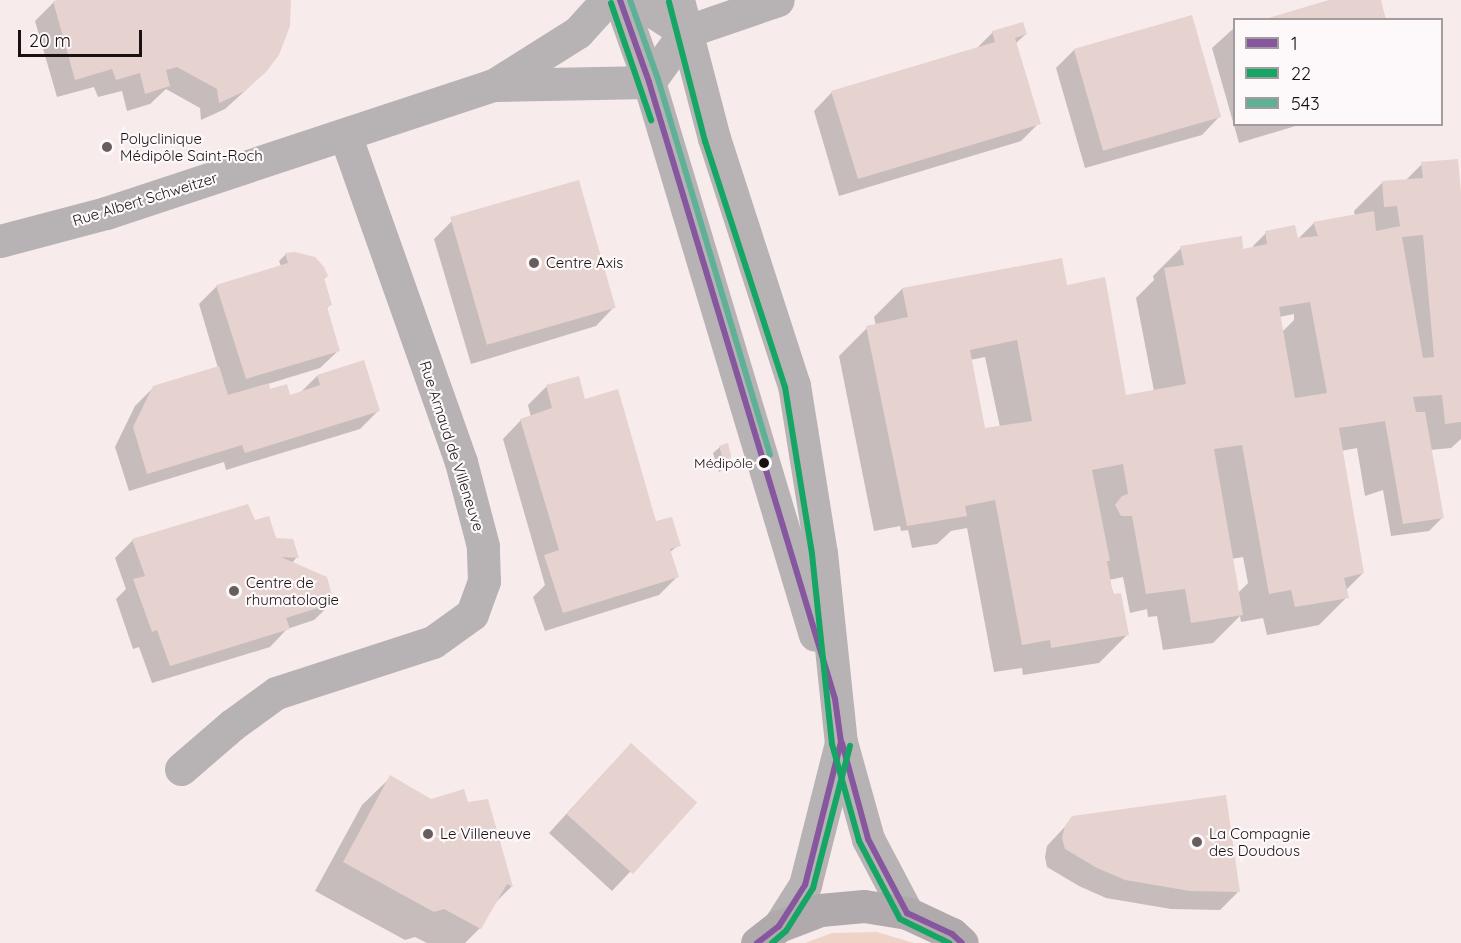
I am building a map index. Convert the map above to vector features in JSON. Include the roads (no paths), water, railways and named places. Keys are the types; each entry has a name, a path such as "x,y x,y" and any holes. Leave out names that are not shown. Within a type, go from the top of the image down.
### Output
{"main road":[{"path":"768,934 820,910 864,906 907,913 952,934 962,943"}],"street":[{"name":"Rue Albert Schweitzer","path":"0,241 106,213 494,85 578,32 608,0"},
{"path":"620,0 650,82 835,699"},
{"path":"635,0 685,32"},
{"path":"678,0 714,138 794,385 821,553 841,742 868,840 907,913"},
{"path":"650,82 685,32 778,0"},
{"name":"Rue Albert Schweitzer","path":"494,85 650,82"},
{"name":"Rue Arnaud de Villeneuve","path":"181,769 276,693 433,642 472,614 484,581 483,546 461,462 345,135"},
{"path":"768,934 806,885 841,742"}],"place":[{"name":"Polyclinique Médipôle Saint-Roch","path":"107,147"},
{"name":"Centre Axis","path":"534,263"},
{"name":"Médipôle","path":"764,463"},
{"name":"Centre de rhumatologie","path":"234,591"},
{"name":"Le Villeneuve","path":"428,834"},
{"name":"La Compagnie des Doudous","path":"1197,842"}]}
